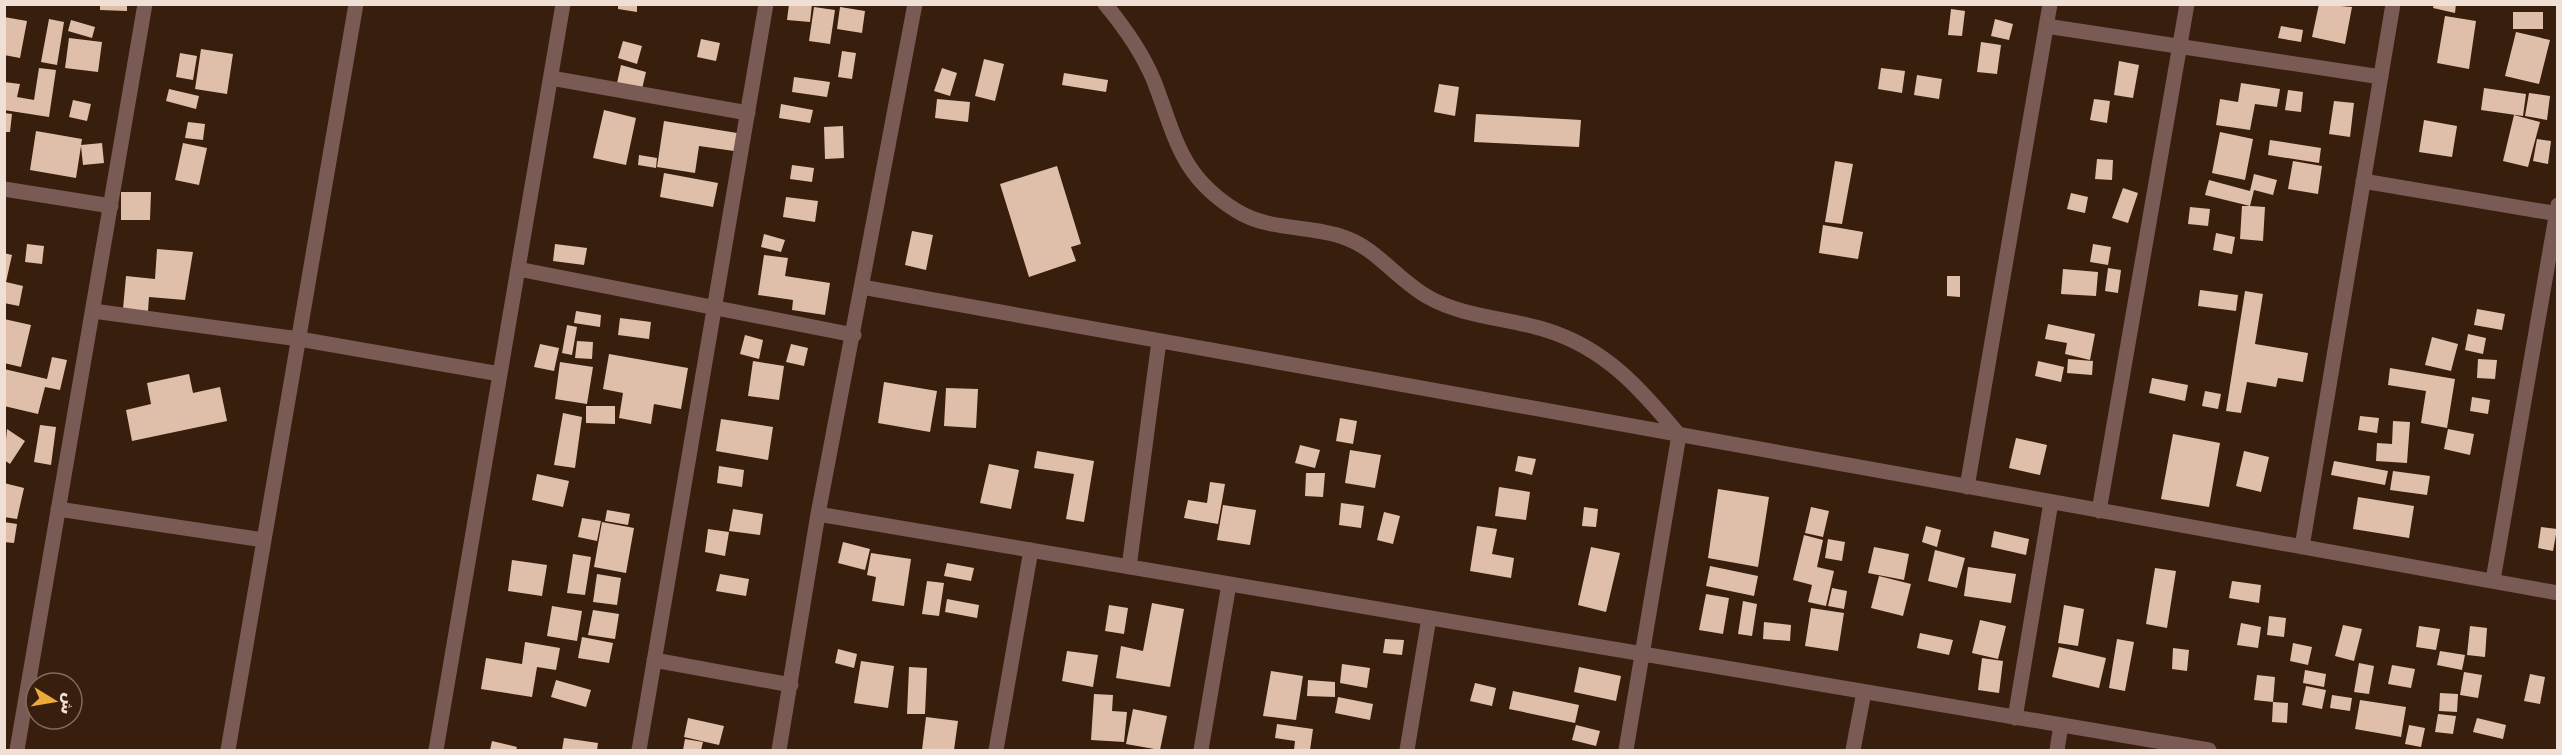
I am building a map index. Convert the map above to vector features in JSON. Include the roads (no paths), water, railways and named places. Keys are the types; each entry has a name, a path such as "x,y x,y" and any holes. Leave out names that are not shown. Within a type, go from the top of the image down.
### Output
{"street":[{"path":"17,750 145,4"},
{"path":"228,750 356,4"},
{"path":"436,750 563,4"},
{"path":"639,750 766,4"},
{"path":"779,750 818,514 854,335 915,4"},
{"path":"1105,4 1129,34 1153,80 1169,129 1185,162 1205,185 1238,212 1274,224 1341,236 1363,245 1404,282 1430,298 1482,315 1547,330 1598,353 1640,388 1679,435 1626,750"},
{"path":"1967,487 2050,4"},
{"path":"2099,511 2187,4"},
{"path":"2302,548 2394,4"},
{"path":"2046,26 2381,77"},
{"path":"551,78 748,113"},
{"path":"2363,181 2557,211 2493,580"},
{"path":"4,189 111,206"},
{"path":"518,269 854,335"},
{"path":"862,287 2558,593"},
{"path":"93,311 299,339 501,374"},
{"path":"1129,567 1159,341"},
{"path":"2015,718 2051,502"},
{"path":"58,509 264,540"},
{"path":"818,514 2209,750"},
{"path":"996,750 1031,550"},
{"path":"1200,750 1229,584"},
{"path":"1407,750 1429,618"},
{"path":"654,660 791,685"},
{"path":"1853,750 1864,692"},
{"path":"2057,750 2061,725"}]}
